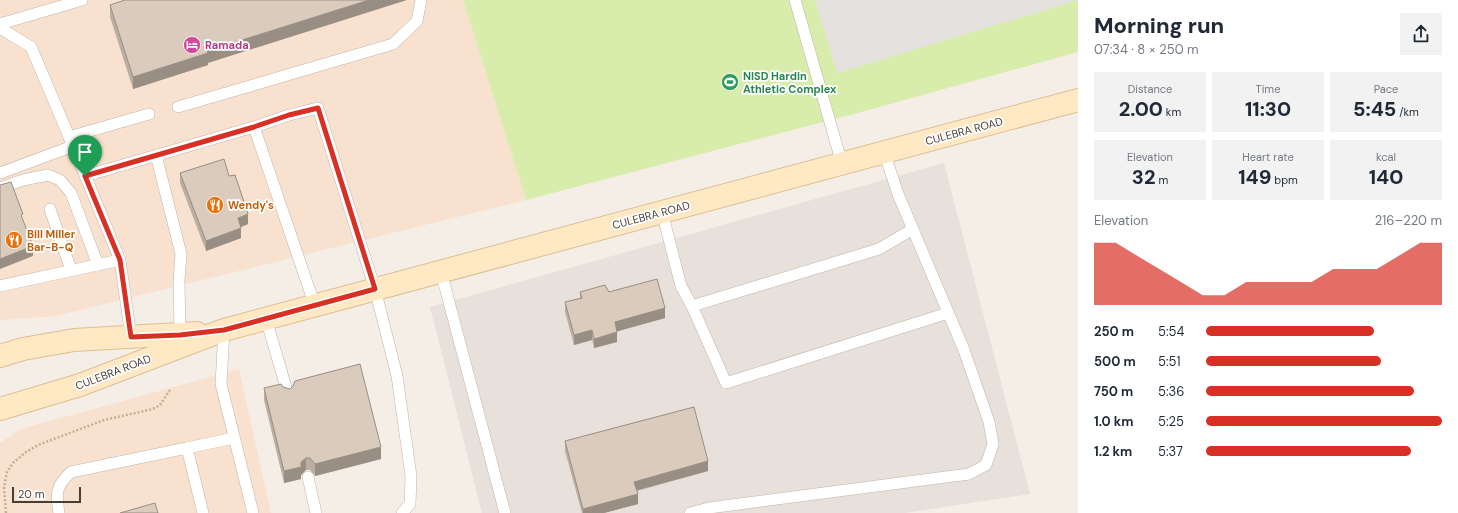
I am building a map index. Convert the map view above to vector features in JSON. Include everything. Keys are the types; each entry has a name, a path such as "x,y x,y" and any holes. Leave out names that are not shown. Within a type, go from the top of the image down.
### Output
{"main road":[{"name":"CULEBRA ROAD","path":"6,410 80,385 224,330 1078,100"},
{"name":"CULEBRA ROAD","path":"0,356 23,349 74,340 180,335 224,330"},
{"path":"0,351 23,349"}],"lane":[{"path":"0,24 82,0"},
{"path":"178,107 393,44 418,21 421,0"},
{"path":"795,0 842,164"},
{"path":"0,28 31,48 120,260 131,337"},
{"path":"85,176 254,127 289,115 318,108 375,289 397,376 411,476 410,504 402,513"},
{"path":"0,173 70,141 149,114"},
{"path":"254,127 315,306"},
{"path":"690,513 717,507 969,474 986,465 993,444 989,422 964,350 898,194 884,152"},
{"path":"156,155 181,254 179,280 180,335"},
{"path":"0,188 23,180 48,175 60,180 71,194 98,265"},
{"path":"50,209 72,270"},
{"path":"662,212 681,286 692,306 726,383 948,313"},
{"path":"692,306 879,249 913,229"},
{"path":"0,286 120,260"},
{"path":"441,272 505,513"},
{"path":"266,319 288,394"},
{"path":"224,330 221,384 253,513"},
{"path":"59,513 56,495 62,480 71,472 234,438"},
{"path":"187,448 203,513"},
{"path":"308,477 316,513"}],"path":[{"path":"6,513 4,488 7,472 13,463 26,452 38,445 104,420 153,409 160,405 170,390"}],"shaded area":[{"path":"0,0 463,0 526,200 56,316 0,320"},
{"path":"815,0 1078,0 837,73"},
{"path":"944,163 1030,494 905,513 482,513 430,307"},
{"path":"239,369 271,513 0,513 0,443 21,429"}],"green space":[{"name":"NISD Hardin Athletic Complex","path":"463,0 1078,0 1078,52 865,111 526,200"}],"building":[{"name":"Ramada","path":"125,0 369,0 207,51 208,53 133,77 110,5"},
{"name":"Wendy's","path":"224,159 229,176 235,175 248,214 238,218 241,228 206,241 180,173"},
{"name":"Bill Miller Bar-B-Q","path":"11,182 23,214 21,215 33,246 0,259 0,185"},
{"path":"657,279 665,308 615,322 617,332 594,339 592,330 574,335 565,302 582,298 580,292 605,285 609,292"},
{"path":"360,364 381,447 315,464 310,458 306,458 301,462 301,467 284,471 264,388 281,384 283,387 290,389 295,381"},
{"path":"694,407 708,461 634,482 638,494 583,509 565,441"},
{"path":"155,503 158,513 120,513"}],"place":[{"name":"Ramada","path":"192,45"},
{"name":"NISD Hardin Athletic Complex","path":"730,82"},
{"name":"Wendy's","path":"215,205"},
{"name":"Bill Miller Bar-B-Q","path":"14,240"}],"route":[{"path":"318,108 375,289 224,330 180,335 131,337 120,260 85,176 254,127 289,115 318,108"}]}
